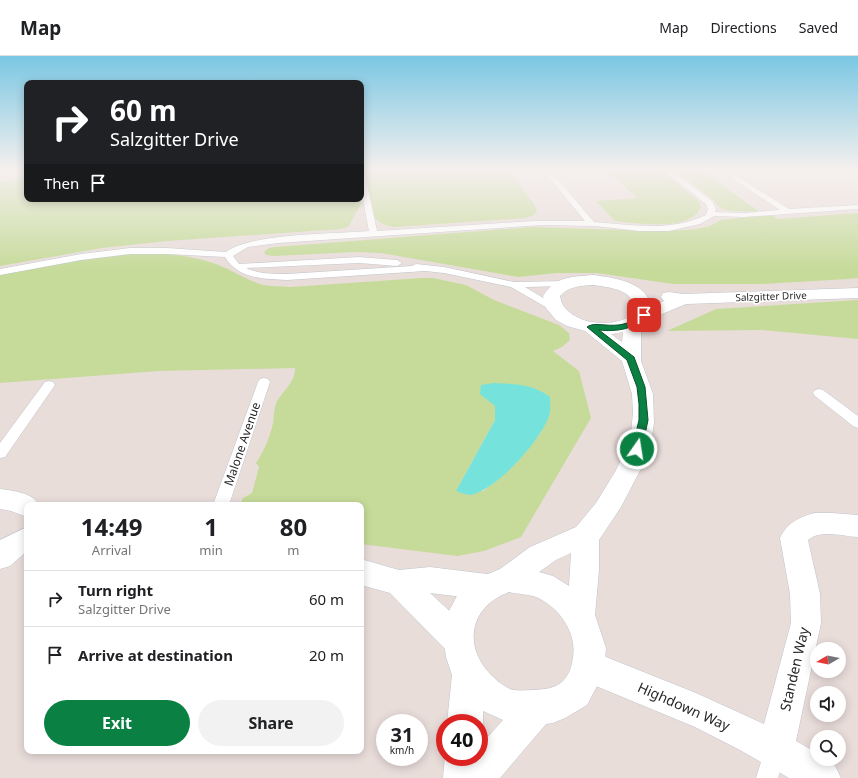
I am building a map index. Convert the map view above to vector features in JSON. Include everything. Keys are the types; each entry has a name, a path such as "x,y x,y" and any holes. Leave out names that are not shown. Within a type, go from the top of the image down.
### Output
{"street":[{"name":"Salzgitter Drive","path":"565,283 576,280 600,280 612,282 633,292 641,299 645,307 638,320 631,359 641,387 643,404 643,420 640,438 634,459 604,512 585,536"},
{"path":"556,310 552,302 552,294 557,288 565,283"},
{"name":"Salzgitter Drive","path":"633,292 683,299 858,293"},
{"name":"Salzgitter Drive","path":"556,310 564,317 576,323 591,327 620,328 683,299"},
{"name":"Salzgitter Drive","path":"591,327 631,359"},
{"path":"0,499 16,501 24,505"},
{"name":"Standen Way","path":"772,763 806,623 805,594 794,538 800,530 812,524 858,526"},
{"path":"364,573 399,583 430,580 498,583 523,579 537,582 553,590 568,601 580,615 588,632 591,650 590,667 582,684 570,697 554,706 535,710 516,708 498,700 481,689 469,674 461,657 458,640 459,623 465,608 475,596 498,583 550,549 585,536 585,570 580,615"},
{"path":"0,557 12,546 24,540"},
{"path":"399,583 458,640"},
{"name":"Highdown Way","path":"590,667 693,708 772,763 822,778"},
{"path":"466,714 469,674"},
{"path":"476,778 535,710"},
{"path":"462,778 463,766"}],"lane":[{"path":"367,203 373,233"},
{"path":"574,203 592,224"},
{"path":"0,272 96,255 131,251 162,251 228,255 240,248 278,240 373,233 534,223 592,224 663,229 682,227 699,222 710,216 712,209 709,203"},
{"path":"772,203 779,207 791,211"},
{"path":"710,214 744,215 858,207"},
{"path":"228,255 235,265 249,273 277,276 425,268 444,270 514,285 565,283"},
{"path":"514,285 556,310"},
{"name":"Malone Avenue","path":"222,502 264,382"},
{"path":"0,453 49,385"},
{"path":"819,393 858,423"}],"green space":[{"path":"0,203 362,203 348,227 340,229 167,241 102,248 0,266"},
{"path":"370,203 533,203 537,211 534,215 525,218 394,227 379,222"},
{"path":"598,203 700,203 701,207 695,215 686,220 675,223 649,224 615,221"},
{"path":"715,203 747,203 758,212 729,211 722,209"},
{"path":"858,213 858,278 848,279 760,284 673,284 597,273 557,273 518,277 381,253 355,252 274,256 266,255 264,252 269,248 275,247 533,227 653,231 688,230 708,227 721,220 772,215 778,219"},
{"path":"122,253 155,253 177,255 210,262 257,283 269,286 291,287 421,278 433,278 466,285 494,300 559,325 569,333 570,340 562,347 553,351 579,371 591,418 521,537 484,551 457,556 364,544 364,502 241,502 243,498 252,493 259,467 256,463 264,449 270,433 277,401 289,386 295,373 295,368 159,371 0,383 0,275 57,263","holes":["495,406 550,414 540,434 516,463 483,491 456,491 495,420"]},
{"path":"858,300 858,339 761,330 667,331 716,309"}],"water":[{"path":"494,383 537,389 550,397 550,414 537,438 504,475 481,491 467,495 456,491 495,420 495,406 480,394 481,385"}],"route":[{"path":"637,449 643,420 643,404 641,387 631,359 591,327 620,328 632,324 644,315"}]}
